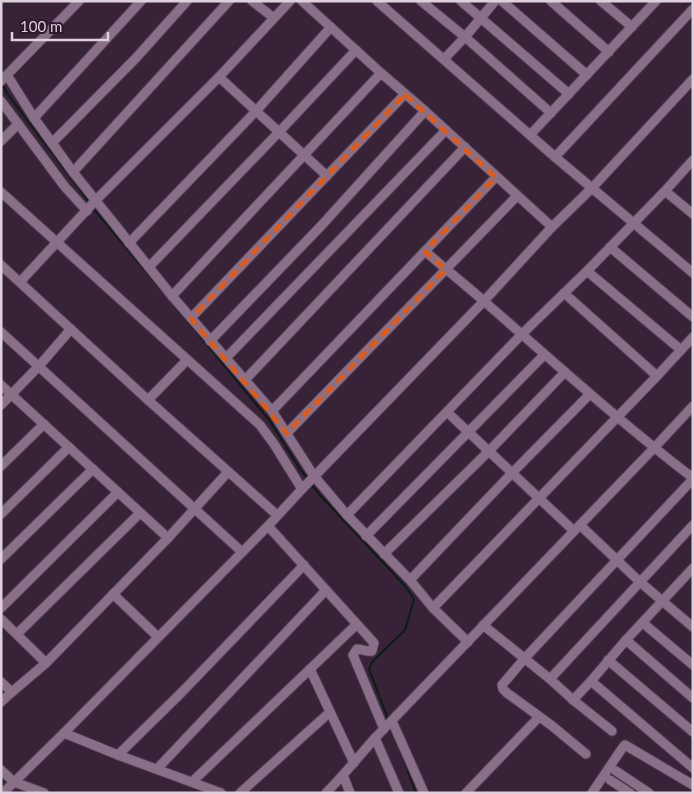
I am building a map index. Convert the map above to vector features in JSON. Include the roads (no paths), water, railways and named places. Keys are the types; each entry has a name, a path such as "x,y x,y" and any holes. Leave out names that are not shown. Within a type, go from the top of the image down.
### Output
{"street":[{"path":"79,1 4,79 129,243 210,341 272,411 314,476 346,515 410,580 433,608 468,642"},
{"path":"34,118 141,1"},
{"path":"52,142 136,58 187,1"},
{"path":"73,172 229,1"},
{"path":"252,1 274,18"},
{"path":"20,282 290,1"},
{"path":"302,1 552,227"},
{"path":"376,1 555,157 693,273"},
{"path":"421,1 551,113"},
{"path":"461,1 569,94"},
{"path":"444,59 495,1"},
{"path":"502,1 587,75"},
{"path":"551,1 608,52"},
{"path":"601,1 632,27"},
{"path":"530,135 654,2"},
{"path":"555,157 693,9"},
{"path":"129,243 256,111 331,28"},
{"path":"149,267 356,50"},
{"path":"172,296 381,73"},
{"path":"219,77 327,176"},
{"path":"3,793 268,526 302,488 552,227 592,188 693,79"},
{"path":"192,318 406,94"},
{"path":"1,100 65,187 87,211"},
{"path":"210,341 321,226 425,111"},
{"path":"1,141 18,124"},
{"path":"226,358 446,130"},
{"path":"245,380 465,147"},
{"path":"346,515 522,334 587,271 693,160"},
{"path":"272,411 496,177"},
{"path":"665,191 692,210"},
{"path":"1,192 260,425 302,488"},
{"path":"287,433 517,196"},
{"path":"610,247 693,317"},
{"path":"425,251 484,300 544,355 617,417 693,478 524,658 502,687 507,693 551,725 586,754"},
{"path":"1,265 277,516"},
{"path":"587,271 681,350"},
{"path":"564,293 657,376"},
{"path":"1,405 39,366 71,329"},
{"path":"1,332 242,552"},
{"path":"433,608 693,337"},
{"path":"366,536 544,355"},
{"path":"148,400 188,360"},
{"path":"384,554 489,451 565,372"},
{"path":"1,385 168,538"},
{"path":"410,580 590,394"},
{"path":"326,793 384,729 693,406"},
{"path":"447,412 539,498 616,560 693,627"},
{"path":"1,466 44,424"},
{"path":"1,514 70,448"},
{"path":"1,559 93,469"},
{"path":"1,702 46,663 168,538 228,472"},
{"path":"1,608 118,492"},
{"path":"17,634 140,513"},
{"path":"550,679 693,525"},
{"path":"268,526 374,643 372,651 368,652 357,649 353,655 384,729"},
{"path":"118,755 183,691 304,565"},
{"path":"573,700 693,568"},
{"path":"685,576 693,582"},
{"path":"157,769 326,590"},
{"path":"112,594 158,637"},
{"path":"1,619 46,663"},
{"path":"643,623 693,665"},
{"path":"192,782 356,625"},
{"path":"483,625 612,731"},
{"path":"626,640 693,698"},
{"path":"608,660 693,732"},
{"path":"310,669 354,763"},
{"path":"591,681 693,768"},
{"path":"1,682 12,692"},
{"path":"240,793 330,712"},
{"path":"466,793 539,717"},
{"path":"392,721 424,793"},
{"path":"64,733 221,793"},
{"path":"376,738 399,793"},
{"path":"592,793 625,745 693,785"},
{"path":"1,770 14,782 33,791 44,793"},
{"path":"630,793 613,782 619,773 649,793"},
{"path":"343,775 350,793"}],"waterway":[{"path":"2,83 6,92 89,202"},
{"path":"93,208 162,291"},
{"path":"175,306 270,421 307,478"},
{"path":"311,484 405,586 414,599 405,630 373,661 369,669 388,719"},
{"path":"400,749 416,793"}]}
